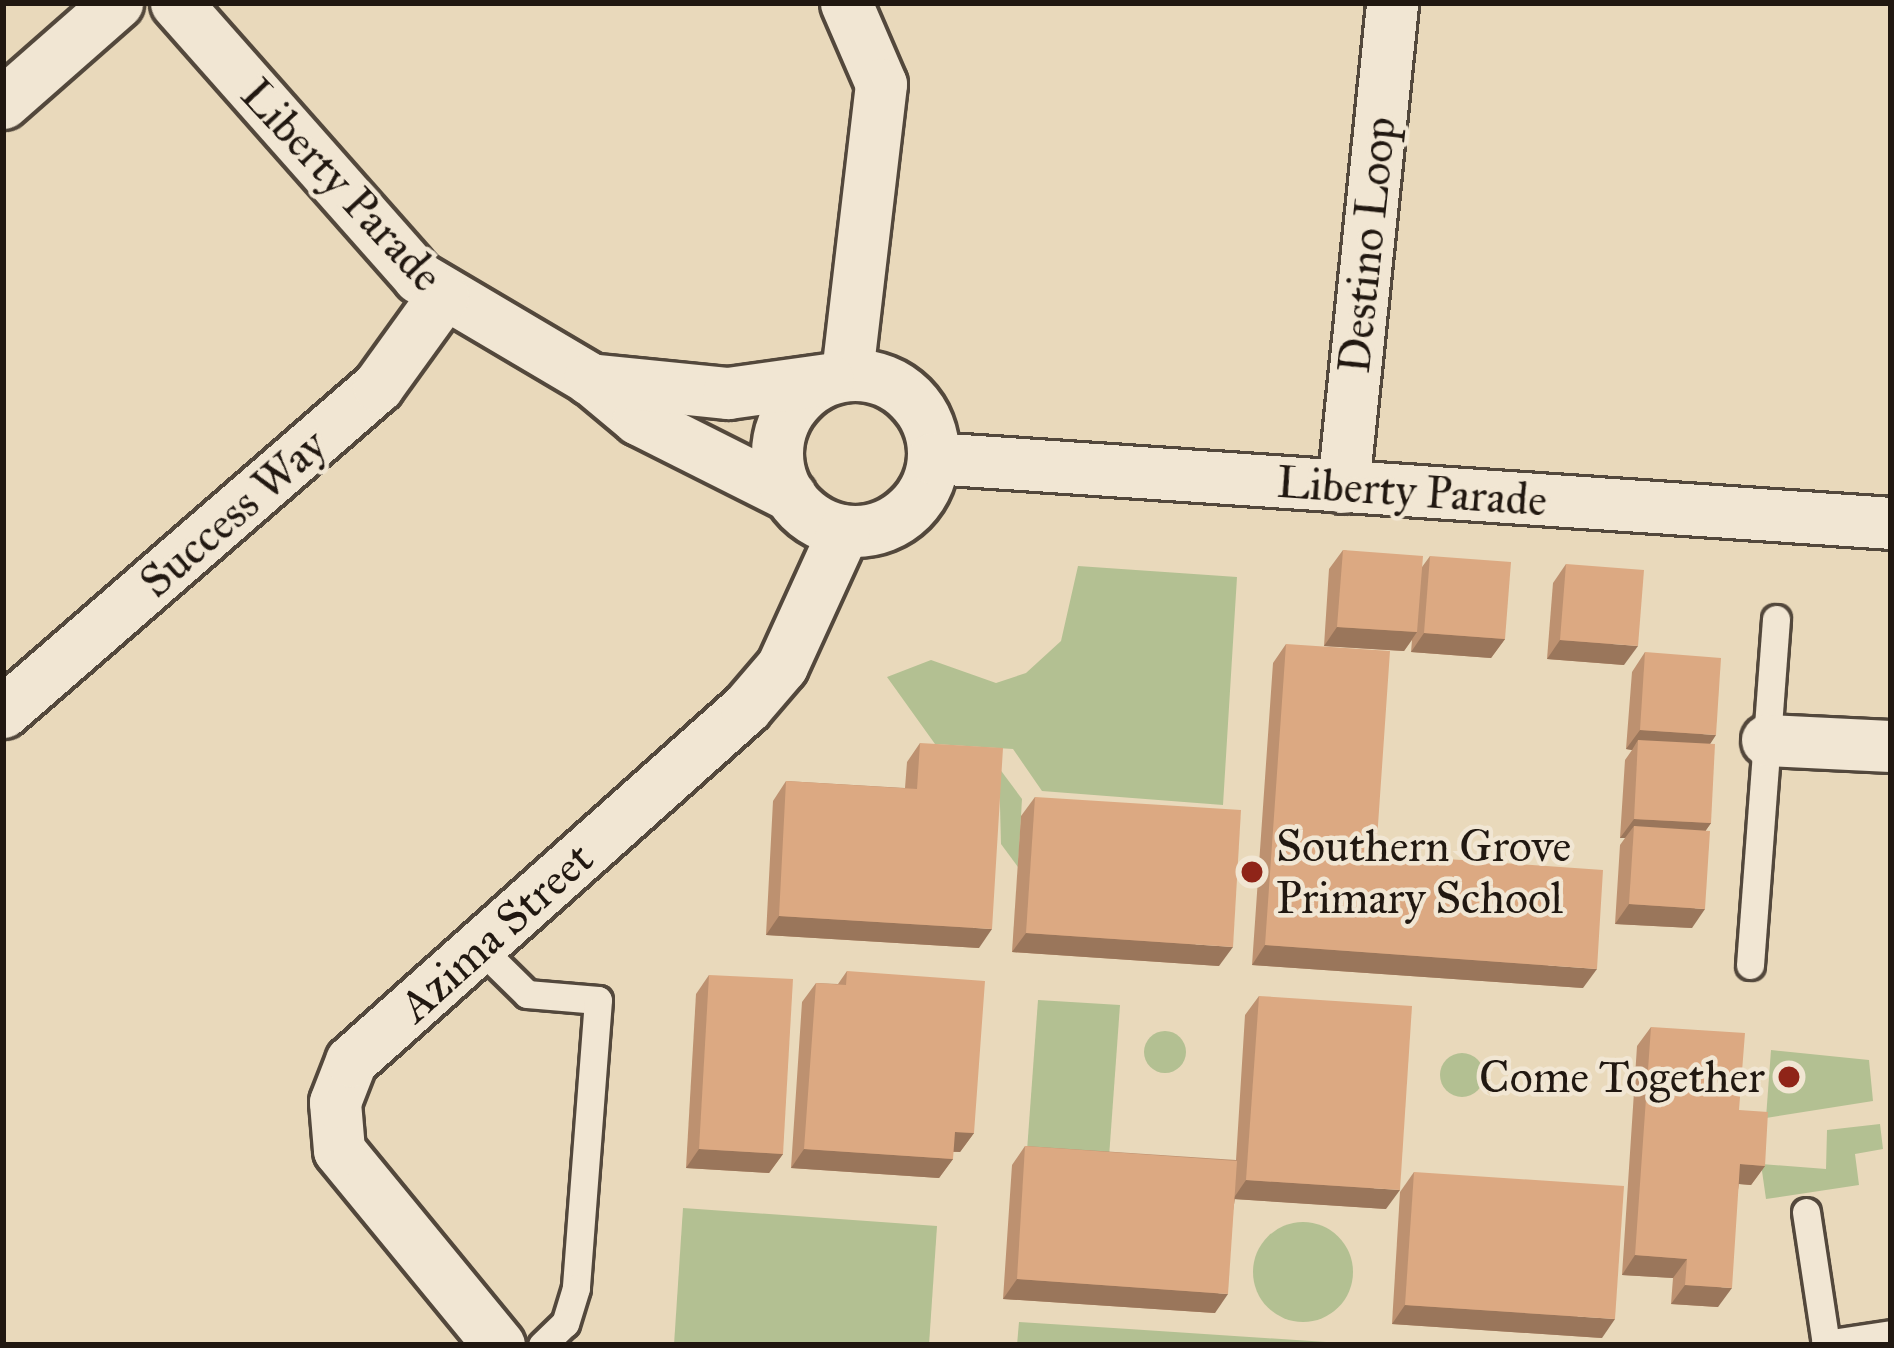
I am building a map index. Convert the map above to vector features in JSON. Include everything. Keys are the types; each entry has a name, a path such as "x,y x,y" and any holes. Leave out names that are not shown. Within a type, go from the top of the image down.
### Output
{"street":[{"path":"3,103 118,3"},
{"name":"Liberty Parade","path":"176,3 393,252 443,296 589,379 638,419 790,496"},
{"path":"838,377 881,84 846,3"},
{"name":"Destino Loop","path":"1343,487 1392,3"},
{"name":"Success Way","path":"3,712 378,386 443,296"},
{"path":"838,377 891,383 923,415 933,458 913,505 882,525 844,530 823,524 790,496 781,477 779,436 796,401 838,377"},
{"name":"Liberty Parade","path":"589,379 728,393 838,377"},
{"name":"Liberty Parade","path":"933,458 1891,523"},
{"name":"Azima Street","path":"500,1345 369,1192 332,1126 351,1061 746,708 782,666 844,530"},
{"path":"1767,740 1891,746"}],"lane":[{"path":"1750,965 1776,619"},
{"path":"479,947 527,994 598,1000 576,1288 565,1323 542,1345"},
{"path":"1806,1212 1826,1344 1891,1334"}],"green space":[{"path":"1078,566 1237,577 1223,805 1042,791 1013,749 935,744 887,677 931,660 996,683 1026,673 1061,641"},
{"path":"999,768 1022,799 1018,867 1001,844"},
{"path":"1038,1000 1120,1005 1109,1157 1027,1151"},
{"path":"1165,1031 1180,1037 1186,1052 1180,1067 1165,1073 1150,1067 1144,1052 1150,1037"},
{"path":"1771,1050 1869,1060 1873,1101 1766,1118"},
{"path":"1462,1053 1477,1060 1484,1075 1477,1090 1462,1097 1447,1090 1440,1075 1447,1060"},
{"path":"1880,1124 1883,1149 1855,1154 1859,1185 1766,1199 1761,1164 1826,1169 1827,1130"},
{"path":"683,1208 937,1226 929,1345 674,1345"},
{"path":"1303,1222 1339,1236 1353,1272 1339,1308 1303,1322 1267,1308 1253,1272 1267,1236"},
{"path":"1019,1322 1129,1329 1371,1345 1017,1345"}],"building":[{"path":"1343,550 1423,556 1417,632 1337,627"},
{"path":"1430,556 1511,562 1505,639 1424,633"},
{"path":"1566,564 1644,570 1638,646 1560,640"},
{"path":"1286,644 1390,651 1376,854 1603,870 1597,969 1265,945"},
{"path":"1645,652 1721,658 1716,735 1640,730"},
{"path":"1638,740 1715,744 1711,823 1634,819"},
{"path":"920,743 1003,748 992,929 779,916 786,781 917,789"},
{"path":"1035,797 1241,810 1233,947 1026,933"},
{"path":"1634,826 1710,831 1705,909 1629,904"},
{"path":"847,971 985,981 974,1133 955,1132 953,1159 804,1149 816,983 846,985"},
{"path":"709,975 793,979 783,1154 699,1149"},
{"path":"1259,996 1412,1006 1400,1190 1246,1180"},
{"path":"1651,1027 1745,1033 1739,1110 1768,1112 1765,1166 1740,1164 1732,1288 1685,1285 1687,1259 1635,1255"},
{"path":"1025,1146 1237,1161 1228,1294 1017,1279"},
{"path":"1414,1172 1624,1186 1615,1319 1405,1305"}],"place":[{"name":"Southern Grove Primary School","path":"1252,872"},
{"name":"Come Together","path":"1789,1077"}]}
